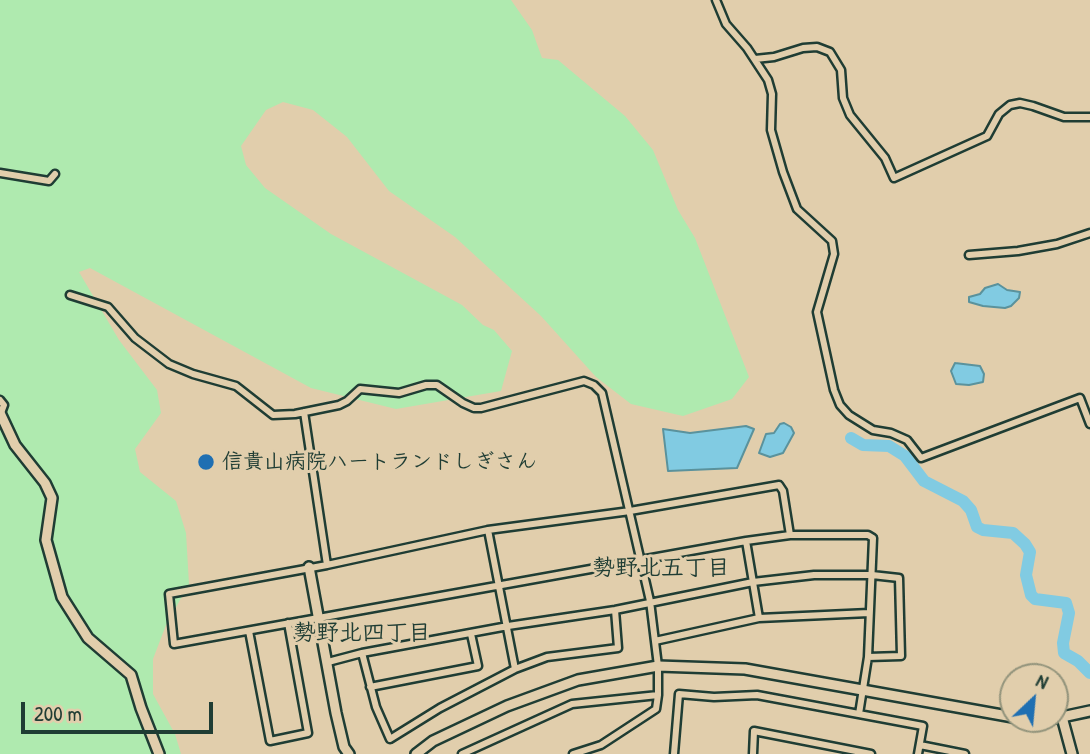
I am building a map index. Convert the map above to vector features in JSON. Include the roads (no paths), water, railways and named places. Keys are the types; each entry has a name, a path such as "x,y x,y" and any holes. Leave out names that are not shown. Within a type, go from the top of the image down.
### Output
{"street":[{"path":"716,0 726,24 764,71 772,94 771,130 797,209 832,241 834,254 817,313 834,390 840,405 849,415 873,430 891,433 907,440 921,458 1080,398 1090,424"},
{"path":"755,59 774,57 803,48 817,47 830,52 841,70 843,98 850,115 885,158 894,178 987,136 999,114 1010,105 1020,103 1064,117 1090,117"},
{"path":"0,173 50,181 55,174"},
{"path":"969,255 1044,246 1090,233"},
{"path":"70,295 108,307 135,338 169,364 192,374 236,386 245,391 263,410 273,415 339,405 360,388 399,394 437,384 463,403 481,408 584,381 594,385 602,393 650,601 658,666 658,695 656,709 601,745 573,754"},
{"path":"0,400 4,405 0,413 15,444 50,490 52,498 46,540 62,597 88,638 131,675 159,754"},
{"path":"304,412 327,565"},
{"path":"790,535 783,491 779,485 630,511 488,530 327,565 169,594 174,644 746,541 790,535 871,536 868,657 859,714"},
{"path":"488,530 515,669"},
{"path":"746,541 759,618"},
{"path":"309,567 336,713 344,747 349,754"},
{"path":"328,662 362,653 508,626 615,610 753,582 814,575 899,578 901,656 868,657"},
{"path":"362,653 370,687 390,739 440,708 515,669 547,657 618,648 615,610"},
{"path":"655,641 759,618 869,613"},
{"path":"249,631 271,741 308,733 288,623"},
{"path":"370,687 478,666 471,634"},
{"path":"416,754 432,741 507,706 578,680 658,666 746,669 999,714"},
{"path":"674,754 679,694 714,697 757,695 923,726 918,754"},
{"path":"463,754 572,704 658,695"},
{"path":"1069,716 1090,711"},
{"path":"753,754 754,731 830,750 872,754"},
{"path":"1064,733 1072,754"},
{"path":"600,754 601,745"},
{"path":"920,745 942,752 965,754"}],"water":[{"path":"998,284 1007,290 1020,292 1019,298 1011,306 983,306 969,302 969,297"},
{"path":"955,363 980,366 984,374 983,382 956,384 951,371"},
{"path":"780,424 791,427 794,433 783,453 770,457 759,453 766,434 774,433"},
{"path":"746,426 754,429 737,468 668,471 663,429 690,433"}],"waterway":[{"path":"851,438 863,445 889,446 905,456 924,481 963,501 971,510 977,527 1013,533 1025,544 1030,552 1026,575 1031,595 1035,599 1066,603 1069,613 1063,643 1064,653 1078,661 1090,673"}],"place":[{"name":"信貴山病院ハートランドしぎさん","path":"206,462"}],"district":[{"name":"勢野北五丁目","path":"661,569"},
{"name":"勢野北四丁目","path":"362,634"}]}
